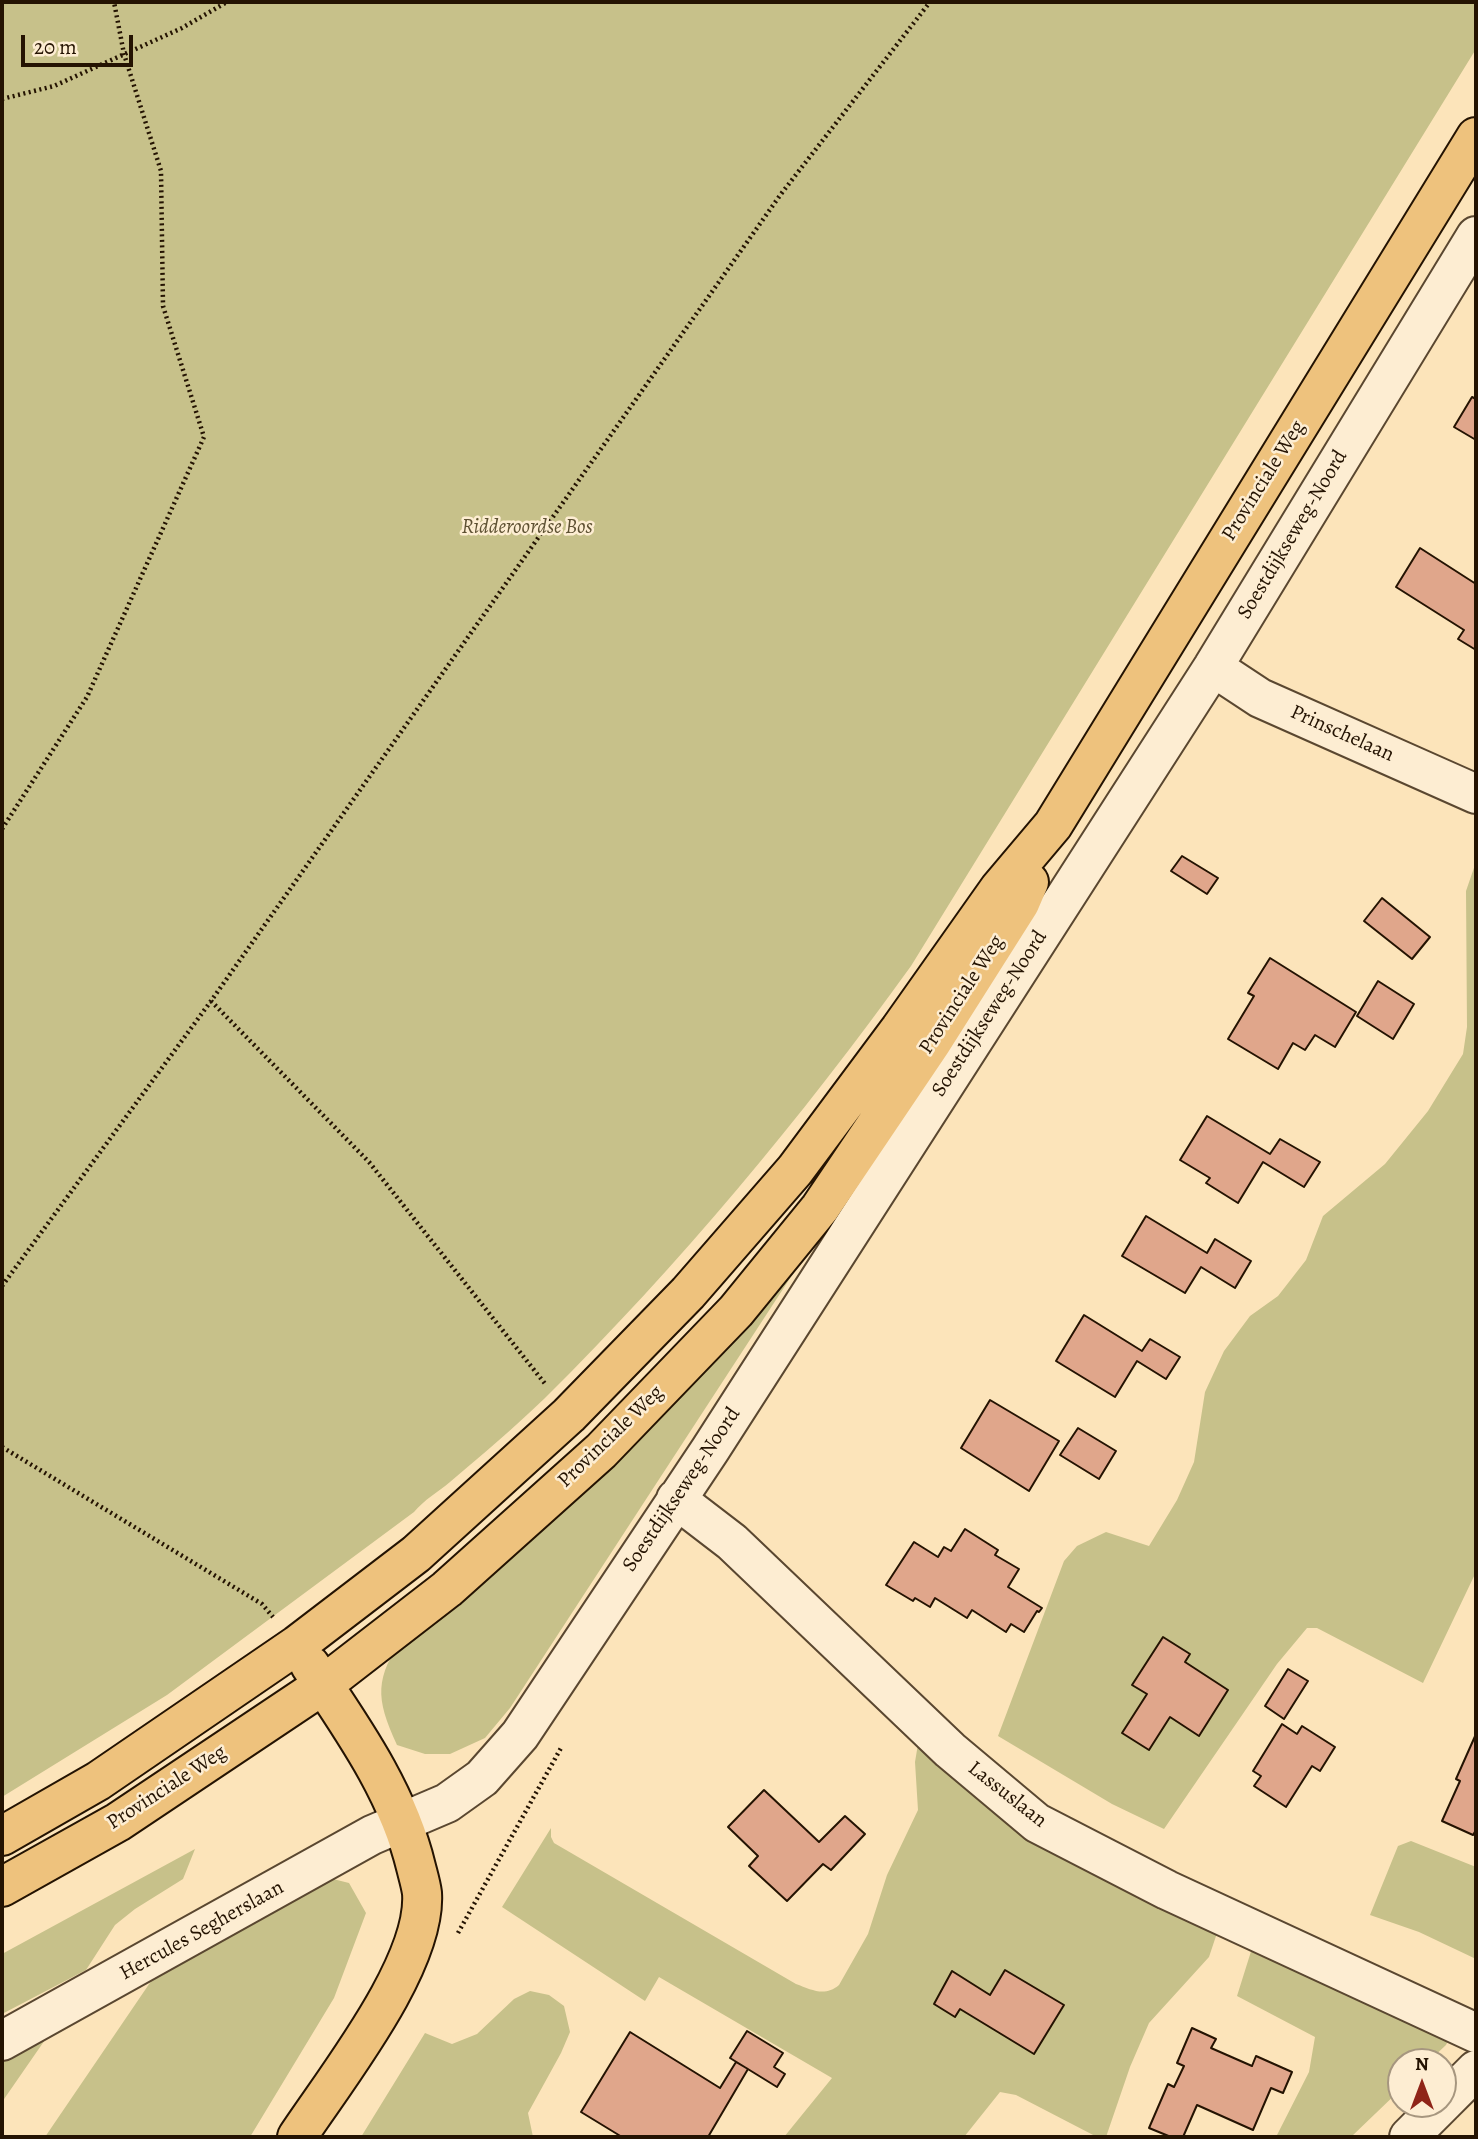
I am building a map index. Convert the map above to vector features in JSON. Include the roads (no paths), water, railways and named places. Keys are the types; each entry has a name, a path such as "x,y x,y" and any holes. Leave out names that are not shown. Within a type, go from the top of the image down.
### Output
{"main road":[{"name":"Provinciale Weg","path":"2,1836 98,1781 297,1645 416,1554 569,1415 688,1293 795,1170 900,1029 999,889 1053,825 1476,137"},
{"name":"Provinciale Weg","path":"2,1887 118,1822 323,1685 447,1589 590,1460 736,1311 820,1208 932,1042 1020,903 1053,825"},
{"path":"297,1645 385,1784 402,1821 422,1893 418,1929 402,1974 386,2003 297,2137"}],"street":[{"name":"Soestdijkseweg-Noord","path":"402,1821 447,1803 482,1778 520,1735 717,1438 1213,667 1476,236"},
{"name":"Prinschelaan","path":"1213,667 1260,698 1476,794"},
{"name":"Lassuslaan","path":"676,1499 732,1542 950,1750 1037,1822 1167,1890 1476,2034"},
{"name":"Hercules Segherslaan","path":"2,2041 372,1835 402,1821"},
{"path":"1457,2090 1476,2070"},
{"path":"1409,2137 1429,2118"}],"park label":[{"name":"Ridderoordse Bos","path":"527,528"}]}
